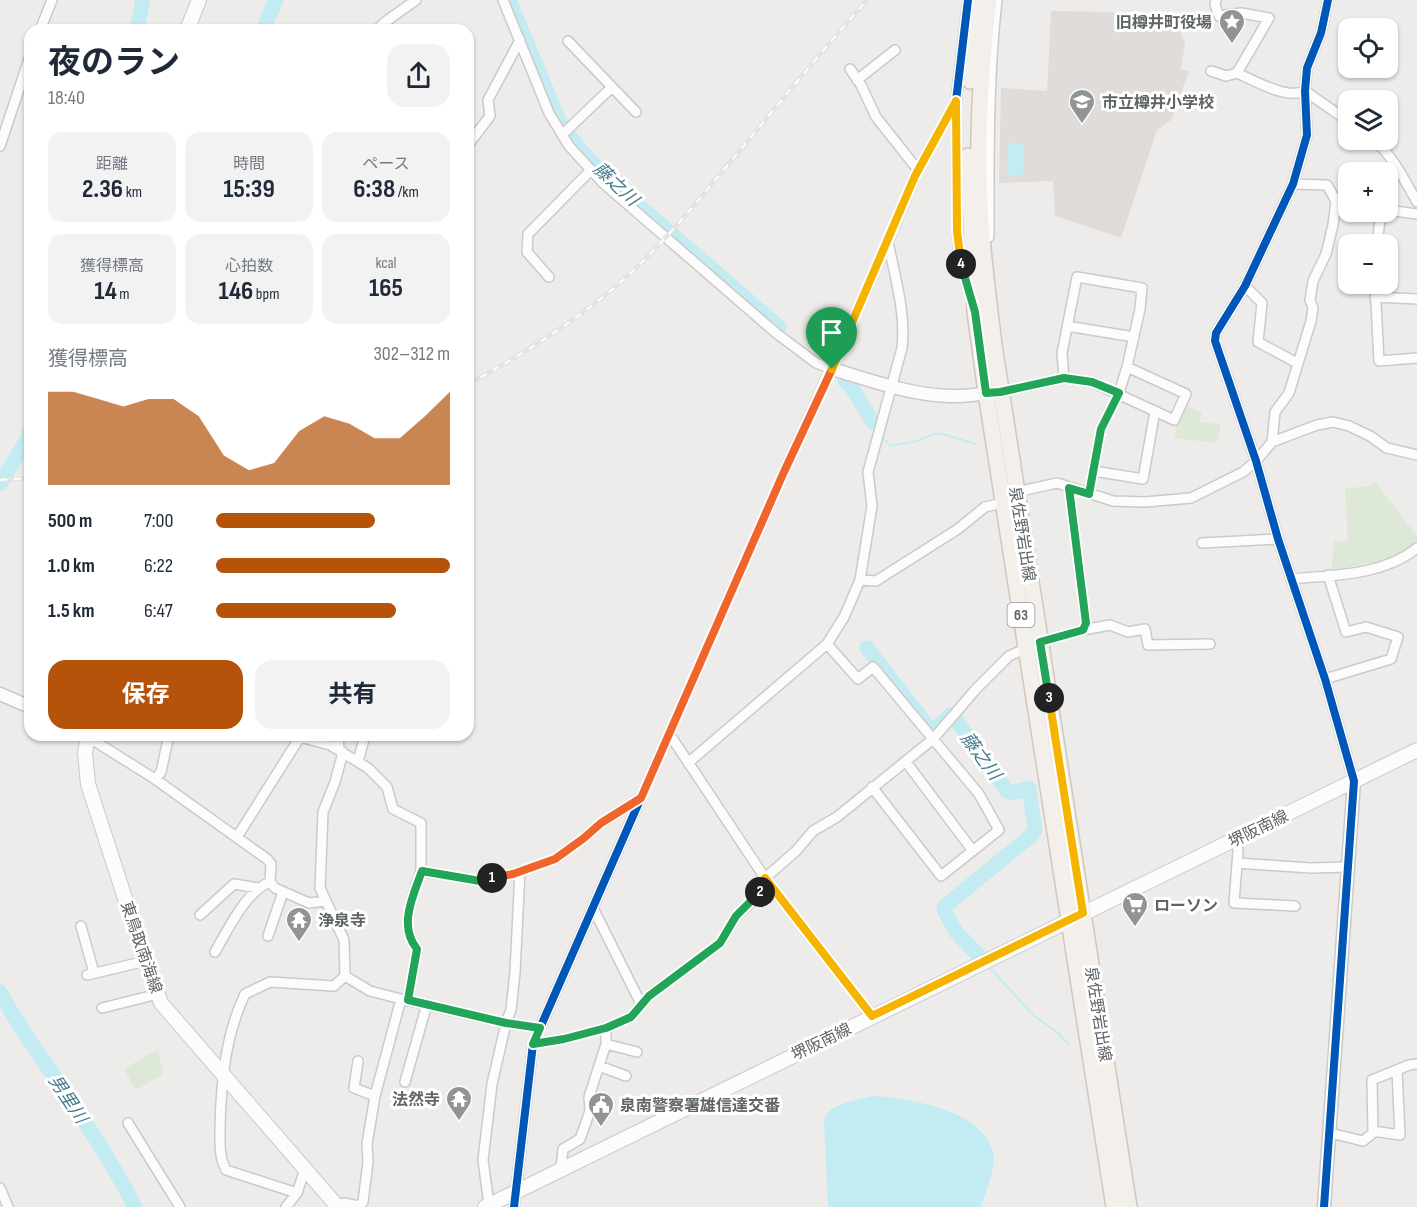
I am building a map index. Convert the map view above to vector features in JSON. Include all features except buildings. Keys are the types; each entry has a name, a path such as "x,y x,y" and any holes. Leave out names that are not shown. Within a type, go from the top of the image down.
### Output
{"main road":[{"path":"189,24 199,0"},
{"name":"泉佐野岩出線","path":"978,0 981,20 978,172 993,393 1004,503 1083,913 1129,1207"},
{"name":"泉佐野岩出線","path":"989,0 981,20 969,102 968,172 975,312 1016,492 1068,922 1114,1207"},
{"name":"東鳥取南海線","path":"86,741 88,784 146,961 165,1008 337,1206"},
{"name":"堺阪南線","path":"487,1206 1417,750"}],"street":[{"path":"42,24 52,0"},
{"path":"383,24 416,0"},
{"path":"495,0 504,3 549,113 562,135 591,170 603,183 776,333 816,363 891,386 932,395 993,393 1064,378 1092,382 1174,420 1186,394 1127,367"},
{"path":"968,0 956,101 957,231 960,262 975,312"},
{"path":"988,295 989,103 992,41 997,0"},
{"path":"1216,0 1215,5 1219,16 1241,13 1269,18 1237,73"},
{"path":"1324,1207 1354,781 1325,679 1278,539 1256,461 1215,341 1216,333 1245,286 1293,184 1307,135 1305,91 1307,68 1321,33 1328,0"},
{"path":"474,137 490,116 488,100 520,40"},
{"path":"568,41 636,112"},
{"path":"857,80 895,50"},
{"path":"850,69 876,117 918,170"},
{"path":"1212,71 1226,76 1237,73 1278,91 1300,94 1305,91"},
{"path":"0,146 24,74"},
{"path":"562,135 612,87"},
{"path":"1305,91 1338,114"},
{"path":"514,1207 533,1044 918,170 956,101"},
{"path":"1385,150 1417,202"},
{"path":"549,277 527,252 528,234 591,170"},
{"path":"1272,442 1275,412 1289,393 1311,321 1313,308 1310,300 1313,281 1326,254 1334,225 1336,201 1327,184 1293,184"},
{"path":"1398,211 1417,214"},
{"path":"688,764 827,644 844,617 860,580 872,506 868,472 902,348 904,326 888,242"},
{"path":"1064,378 1062,353 1077,277 1142,288 1127,367 1119,393 1101,429 1089,494"},
{"path":"1245,286 1262,303 1258,342 1297,363"},
{"path":"1417,299 1375,297 1379,361 1417,358"},
{"path":"1067,326 1134,337"},
{"path":"1094,471 1143,479 1155,411"},
{"path":"1016,492 1058,483 1113,501 1145,502 1191,498 1243,472 1272,442 1317,425 1333,422 1349,426 1370,436 1387,448 1417,455"},
{"path":"1069,488 1086,623 1083,630"},
{"path":"860,580 876,581 958,529 985,507 1004,503"},
{"path":"1202,543 1278,539"},
{"path":"1291,579 1353,573 1380,567 1408,555 1417,548"},
{"path":"1325,679 1391,659 1398,636 1366,627 1346,632 1328,575"},
{"path":"533,1044 606,1028 631,1017 649,996 720,943 736,916 757,897 765,878 796,851 813,831 837,817 933,739 976,688 1009,656 1033,645 1083,630 1110,625 1128,632 1145,629 1148,645 1210,644"},
{"path":"827,644 858,679 873,667 979,794 999,830 941,876 872,788"},
{"path":"0,694 24,704"},
{"path":"670,735 765,878 872,1016"},
{"path":"94,741 154,779 272,864 270,882 275,888 309,903 326,901"},
{"path":"154,779 161,772 168,741"},
{"path":"237,837 293,741"},
{"path":"311,741 341,751 368,768 387,787 393,809 421,823 422,871 408,912 407,929 410,940 417,949 405,1000 375,1096 367,1144 368,1162 363,1202 359,1206 344,1203 337,1206"},
{"path":"297,1193 226,1170 220,1160 220,1093 235,1014 244,994 270,982 334,986 345,976 344,940 320,888 323,812 335,782 341,751 339,741"},
{"path":"358,762 363,741"},
{"path":"906,762 973,851"},
{"path":"422,871 480,881 520,871 555,859 601,823 641,798"},
{"path":"1237,839 1234,903 1295,906"},
{"path":"1237,863 1311,868 1348,867"},
{"path":"487,1206 483,1160 492,1084 511,1010 520,871"},
{"path":"215,952 235,917 258,888 270,882"},
{"path":"200,915 234,884 258,888"},
{"path":"268,936 283,892"},
{"path":"592,908 641,1004"},
{"path":"81,927 91,974 146,961"},
{"path":"345,976 370,991 506,1023 540,1028"},
{"path":"102,1008 158,994"},
{"path":"405,1082 427,1004"},
{"path":"561,1169 562,1149 576,1143 590,1111 590,1097 606,1044 606,1028"},
{"path":"606,1044 637,1052"},
{"path":"358,1061 354,1088 375,1096"},
{"path":"1330,1133 1363,1141 1373,1133 1372,1080 1417,1064"},
{"path":"599,1066 626,1076"},
{"path":"1373,1131 1400,1135 1397,1070"},
{"path":"128,1123 180,1207"},
{"path":"286,1207 297,1193 305,1169"},
{"path":"0,1188 8,1207"}],"shaded area":[{"name":"市立樽井小学校","path":"1051,11 1116,12 1169,20 1187,20 1187,27 1179,28 1185,44 1181,69 1189,71 1171,120 1157,130 1121,238 1055,216 1053,181 999,183 1001,88 1047,91"}],"green space":[{"path":"1185,405 1202,413 1199,422 1220,424 1219,438 1215,443 1175,438 1176,423"},
{"path":"1376,483 1417,536 1417,544 1392,559 1331,571 1334,541 1348,541 1345,488 1364,487"},
{"path":"158,1049 163,1074 136,1090 124,1069"}],"water":[{"path":"1008,143 1024,144 1023,175 1007,175"},
{"path":"872,1096 905,1100 942,1109 960,1116 975,1126 986,1138 994,1159 981,1207 828,1207 824,1120 832,1109 838,1106"}],"waterway":[{"name":"男里川","path":"138,24 143,0"},
{"path":"266,24 276,0"},
{"name":"藤之川","path":"509,0 560,123 571,138 620,189 779,327"},
{"name":"藤之川","path":"845,381 852,388 873,422"},
{"path":"881,436 891,446 917,441 933,434 943,434 975,444"},
{"name":"男里川","path":"0,484 24,445"},
{"name":"藤之川","path":"867,648 930,729 934,730 950,715 956,720 1007,791 1012,793 1029,788 1035,830 1032,835 945,906 944,910 956,932 978,955"},
{"name":"藤之川","path":"991,969 1034,1016 1058,1033 1069,1045"},
{"name":"男里川","path":"0,992 21,1028 80,1114 135,1207"}],"railway":[{"path":"474,381 562,327 598,301 630,273 687,214 867,0"},
{"path":"0,480 24,478"}],"cycle path":[{"path":"514,1207 533,1044 783,474 888,242 915,176 956,101 968,0"},
{"path":"1324,1207 1354,781 1325,679 1278,539 1256,461 1215,341 1216,333 1245,286 1293,184 1307,135 1305,91 1307,68 1321,33 1328,0"}],"place":[{"name":"旧樽井町役場","path":"1232,45"},
{"name":"市立樽井小学校","path":"1082,125"},
{"name":"ローソン","path":"1135,928"},
{"name":"浄泉寺","path":"299,943"},
{"name":"法然寺","path":"459,1122"},
{"name":"泉南警察署雄信達交番","path":"601,1128"}],"route":[{"path":"956,101 957,231 960,262 975,312 986,393 1064,378 1092,382 1119,393 1101,429 1089,494 1069,488 1086,623 1083,630 1040,642 1083,913 872,1016 765,878 757,897 736,916 720,943 649,996 631,1017 606,1028 533,1044 540,1028 506,1023 408,1000 417,949 410,940 407,929 408,912 422,871 480,881 513,874 555,859 601,823 641,798 783,474 832,369 915,176 956,101"}]}
